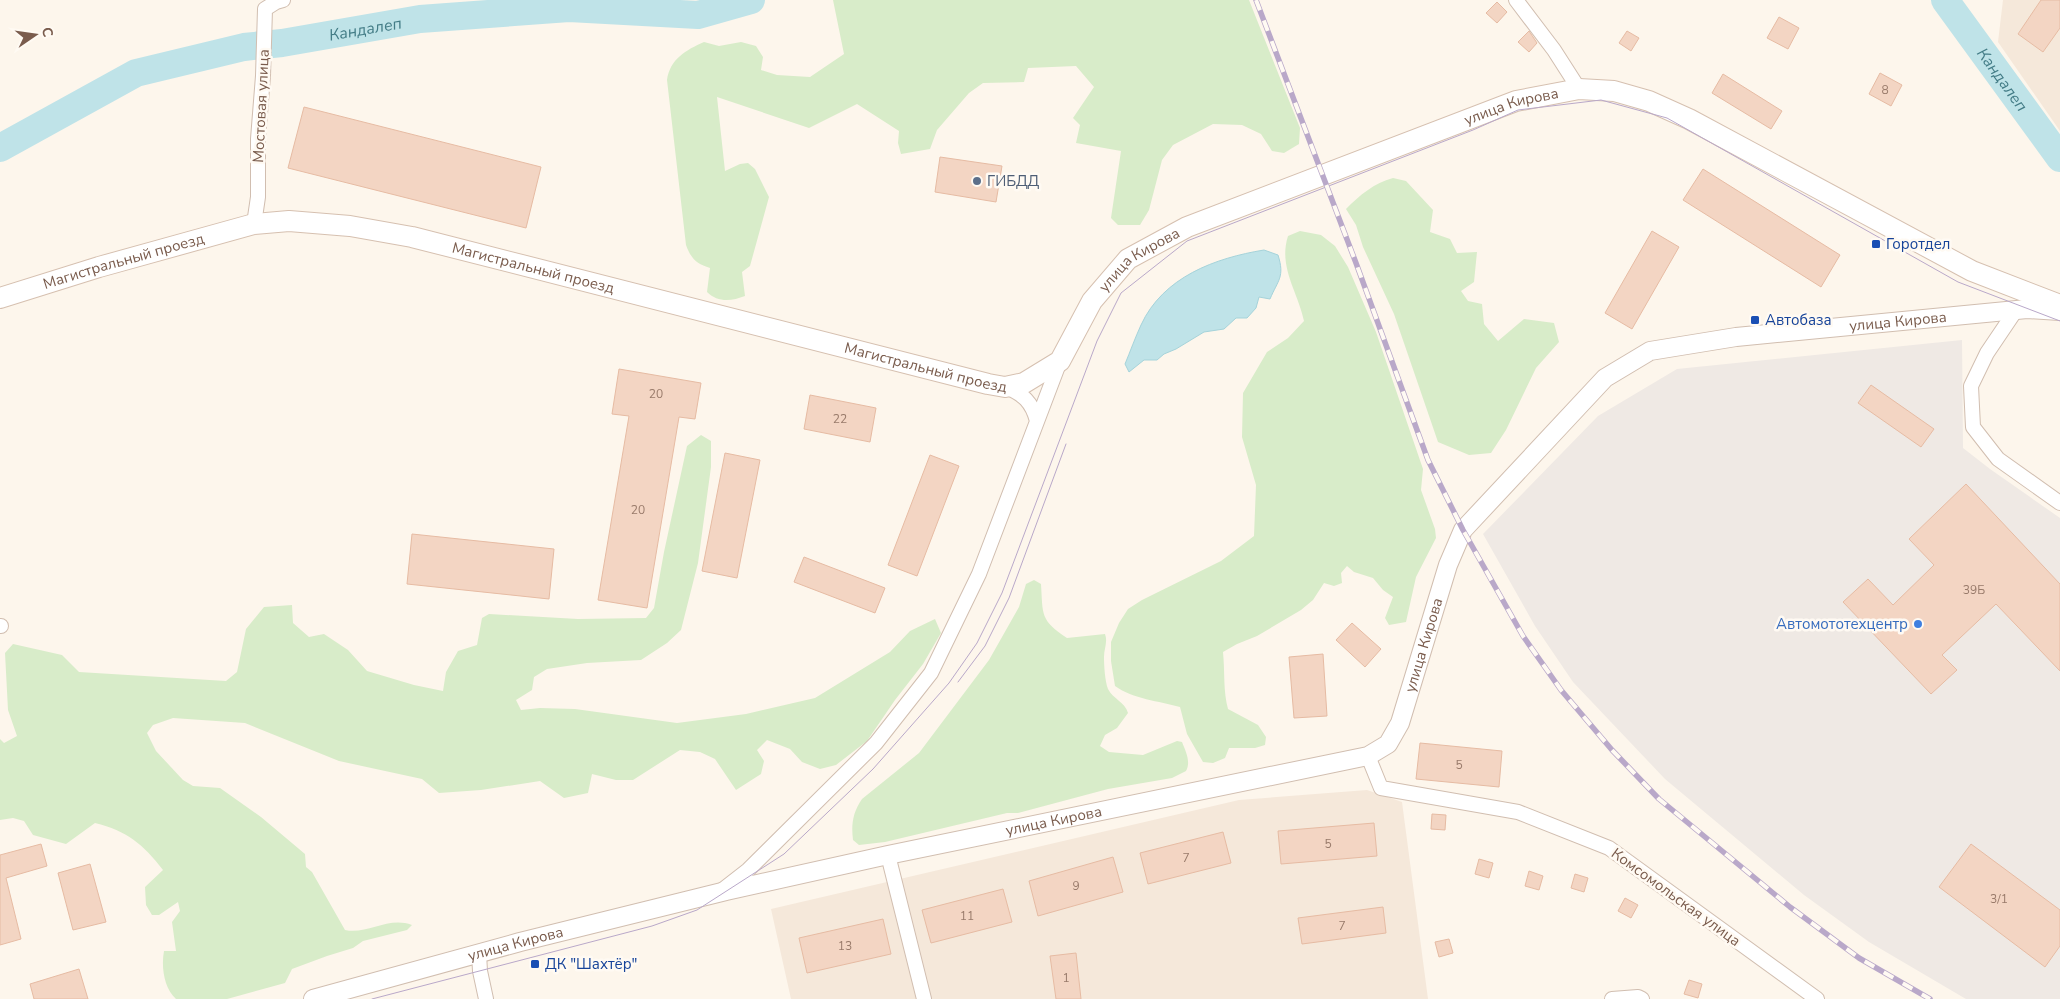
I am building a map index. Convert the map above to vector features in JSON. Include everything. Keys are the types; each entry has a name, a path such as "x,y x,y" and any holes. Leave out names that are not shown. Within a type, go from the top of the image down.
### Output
{"main road":[{"name":"улица Кирова","path":"1060,361 1092,301 1128,259 1187,226 1516,101 1579,89 1614,91 1648,101 1689,119 1972,271 2060,305"},
{"name":"Магистральный проезд","path":"0,298 99,267 254,224 289,221 350,226 412,238 978,382 1005,387 1024,383 1060,361"}],"street":[{"name":"Мостовая улица","path":"254,224 258,197 258,139 264,55 264,9 283,0"},
{"path":"1516,0 1554,50 1579,89"},
{"path":"2016,310 1987,353 1971,386 1973,427 1998,459 2060,503"},
{"name":"улица Кирова","path":"313,999 479,954 719,893 888,855 1368,756 1388,744 1400,723 1448,565 1463,530 1605,378 1650,351 1736,337 2016,310 2060,311"},
{"name":"улица Кирова","path":"719,893 748,870 876,743 931,673 980,574 1060,361"},
{"path":"1005,387 1020,393 1028,399 1037,421"},
{"name":"Комсомольская улица","path":"1368,756 1381,788 1518,812 1610,848 1817,999"},
{"path":"888,855 924,999"},
{"path":"479,954 480,971 486,999"},
{"path":"1612,999 1638,997 1642,999"}],"shaded area":[{"path":"2003,0 2060,0 2060,131 1998,42"},
{"path":"1962,340 1963,448 2060,518 2060,999 1966,999 1869,942 1804,895 1665,779 1573,682 1535,626 1483,534 1598,416 1677,369"},
{"path":"1367,790 1402,802 1428,999 791,999 771,909 1239,800"}],"green space":[{"path":"833,0 1249,0 1300,128 1299,144 1284,153 1272,151 1261,134 1242,125 1213,124 1173,145 1162,160 1149,210 1140,225 1118,225 1111,218 1121,151 1076,143 1080,125 1073,118 1094,87 1076,66 1028,68 1024,82 983,83 969,93 937,130 930,149 901,154 898,143 899,131 857,104 809,128 717,97 725,171 740,164 748,163 755,169 769,197 750,266 742,272 745,296 725,300 711,296 707,292 710,268 701,265 695,260 686,245 667,80 669,73 680,56 704,42 719,46 741,42 756,46 763,57 761,70 777,75 810,77 844,54"},
{"path":"1393,178 1406,181 1433,210 1430,232 1450,239 1457,253 1477,252 1474,282 1461,291 1468,301 1482,304 1484,324 1498,341 1524,319 1554,323 1559,342 1536,368 1506,430 1491,453 1469,455 1438,442 1394,314 1363,247 1356,225 1346,209 1368,190"},
{"path":"1300,231 1321,235 1335,246 1348,267 1376,332 1423,469 1421,490 1435,529 1436,538 1416,577 1406,622 1389,625 1385,618 1393,597 1383,590 1373,578 1354,572 1347,566 1341,573 1342,583 1334,586 1324,583 1313,600 1301,610 1257,636 1223,652 1228,709 1258,725 1266,737 1265,745 1255,748 1229,748 1225,758 1213,763 1203,762 1187,734 1180,707 1138,697 1115,686 1111,661 1111,642 1119,623 1128,609 1142,600 1221,561 1254,536 1256,485 1242,437 1243,393 1267,352 1288,338 1304,321 1285,258 1288,236"},
{"path":"701,435 711,441 711,467 698,563 681,630 667,643 641,660 587,663 547,669 534,677 532,690 516,700 521,710 540,708 575,709 677,723 746,714 815,698 890,652 910,631 935,619 941,633 923,664 867,741 836,765 820,769 802,762 790,749 767,740 757,750 764,761 761,774 736,790 715,759 700,752 680,750 633,780 616,780 592,774 588,793 564,798 540,781 481,790 439,793 422,779 339,761 245,723 173,718 153,725 147,733 156,751 183,780 193,786 220,788 261,817 305,854 306,867 312,872 345,930 361,930 394,923 412,925 407,930 363,941 353,948 292,969 285,983 227,999 176,999 169,989 164,977 163,957 164,951 176,951 172,922 180,911 178,902 159,915 152,915 146,905 145,887 163,870 134,840 116,830 95,823 66,844 33,835 24,821 13,818 0,820 0,739 4,743 17,736 8,710 5,653 13,644 62,655 79,672 226,681 237,672 246,629 264,607 292,605 293,623 309,637 324,634 348,650 367,671 414,685 443,691 446,672 458,651 477,645 482,618 489,614 578,619 646,618 654,608 687,446"},
{"path":"1034,580 1041,584 1043,610 1047,621 1058,632 1067,638 1105,634 1104,661 1107,686 1128,713 1117,728 1105,735 1100,746 1109,752 1143,755 1177,741 1182,742 1188,761 1186,771 1172,778 1108,789 1018,813 1007,813 885,842 859,845 853,840 852,829 855,813 862,799 919,753 989,660 1019,607 1026,584"}],"water":[{"path":"1264,250 1278,255 1281,268 1280,278 1270,299 1259,297 1256,308 1247,318 1236,318 1224,329 1204,332 1164,354 1157,360 1144,360 1129,372 1125,364 1141,325 1151,308 1163,294 1192,272 1227,258"}],"building":[{"path":"2041,0 2060,0 2060,28 2043,52 2018,34"},
{"path":"1497,2 1507,12 1497,23 1486,13"},
{"path":"1779,17 1799,28 1788,49 1767,38"},
{"path":"1529,31 1537,43 1529,52 1518,42"},
{"path":"1627,31 1639,38 1631,51 1619,43"},
{"path":"1880,73 1902,85 1891,106 1869,94"},
{"path":"1723,74 1782,111 1771,129 1712,93"},
{"path":"304,107 541,167 526,228 288,168"},
{"path":"940,157 1002,166 996,202 935,192"},
{"path":"1703,169 1840,255 1821,287 1683,200"},
{"path":"1652,231 1679,247 1632,329 1605,313"},
{"path":"619,369 701,383 695,419 679,417 647,608 598,600 629,416 612,414"},
{"path":"1871,385 1934,429 1921,447 1858,403"},
{"path":"810,395 876,408 870,442 804,429"},
{"path":"725,453 760,460 737,578 702,571"},
{"path":"930,455 959,466 917,576 888,565"},
{"path":"1966,484 2060,584 2060,671 1996,604 1942,655 1957,670 1931,694 1843,602 1868,579 1893,605 1934,565 1909,539"},
{"path":"412,534 554,549 549,599 407,584"},
{"path":"804,557 885,588 875,613 794,582"},
{"path":"1352,623 1381,649 1365,667 1336,640"},
{"path":"1323,654 1327,716 1294,718 1289,657"},
{"path":"1420,743 1502,751 1499,787 1416,779"},
{"path":"1432,814 1446,815 1445,830 1431,829"},
{"path":"1374,823 1377,856 1281,864 1278,831"},
{"path":"1223,832 1231,863 1148,884 1140,853"},
{"path":"41,844 47,866 6,878 21,939 0,945 0,855"},
{"path":"1971,844 2060,910 2060,946 2045,967 1939,887"},
{"path":"1113,857 1123,892 1038,916 1029,881"},
{"path":"1479,859 1493,863 1489,878 1475,874"},
{"path":"90,864 106,922 73,930 58,873"},
{"path":"1529,871 1543,876 1539,890 1525,886"},
{"path":"1575,874 1588,878 1584,892 1571,888"},
{"path":"1003,889 1012,922 931,943 922,910"},
{"path":"1625,898 1638,905 1631,918 1618,911"},
{"path":"1383,907 1386,933 1302,944 1298,918"},
{"path":"883,919 891,954 807,973 799,938"},
{"path":"1449,939 1453,953 1439,957 1435,942"},
{"path":"1076,953 1081,999 1056,999 1050,956"},
{"path":"79,969 88,999 34,999 30,984"},
{"path":"1689,980 1702,984 1698,998 1684,994"}],"waterway":[{"name":"Кандалеп","path":"0,148 136,73 244,47 282,43 420,19 569,8 698,15 751,0"},
{"name":"Кандалеп","path":"1945,0 2060,158"}],"tram line":[{"path":"372,999 652,926 697,910 784,854 873,769 949,683 977,643 1002,593 1097,341 1121,293 1187,241 1473,130 1518,110 1601,100 1667,118 1958,282 2060,321"},
{"path":"958,682 985,646 1009,598 1066,444"}],"railway":[{"path":"1256,0 1356,263 1428,460 1463,530 1523,636 1561,690 1612,750 1659,799 1790,907 1859,958 1930,999"}],"place":[{"name":"ГИБДД","path":"977,181"},
{"name":"Горотдел","path":"1876,244"},
{"name":"Автобаза","path":"1755,320"},
{"name":"Автомототехцентр","path":"1918,624"},
{"name":"ДК \"Шахтёр\"","path":"535,964"}]}
